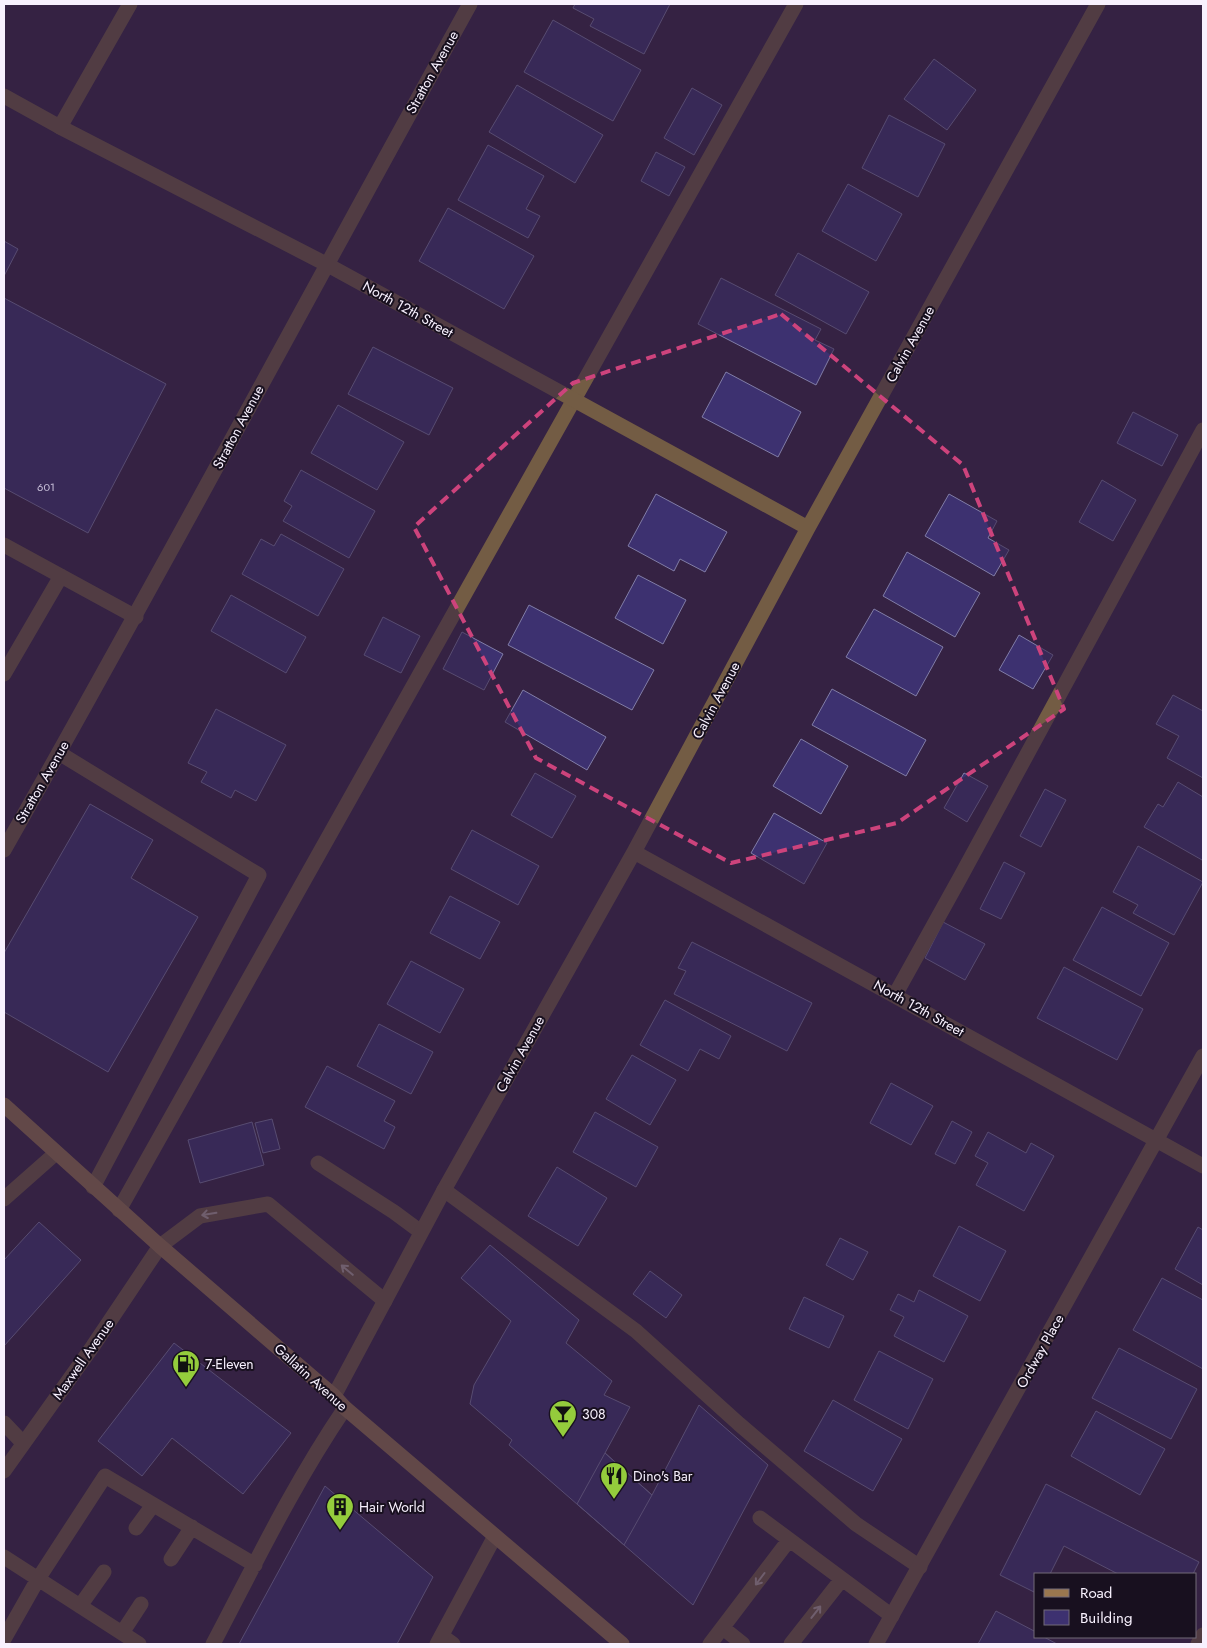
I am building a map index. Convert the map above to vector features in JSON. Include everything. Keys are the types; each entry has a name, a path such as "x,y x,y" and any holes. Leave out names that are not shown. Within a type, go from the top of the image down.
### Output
{"main road":[{"name":"Gallatin Avenue","path":"4,1105 119,1210 334,1396 345,1408 622,1644"}],"street":[{"path":"60,127 130,4"},
{"name":"Stratton Avenue","path":"4,850 136,617 326,264 470,4"},
{"path":"119,1210 796,4"},
{"name":"Calvin Avenue","path":"334,1396 444,1190 634,852 808,528 1098,4"},
{"name":"North 12th Street","path":"4,96 60,127 326,264 808,528"},
{"path":"895,995 1203,430"},
{"path":"4,545 136,617"},
{"path":"4,674 61,576"},
{"path":"59,753 259,875 94,1187"},
{"name":"North 12th Street","path":"634,852 1203,1166"},
{"name":"Ordway Place","path":"879,1643 892,1616 1203,1056"},
{"path":"4,1199 56,1153"},
{"path":"318,1163 422,1232"},
{"path":"444,1190 636,1331 739,1424 856,1524 920,1567"},
{"name":"Maxwell Avenue","path":"4,1471 93,1346 160,1246 200,1216 268,1204 385,1301"},
{"path":"213,1644 289,1499 345,1408"},
{"path":"4,1423 24,1443"},
{"path":"4,1639 38,1579 104,1476 255,1565"},
{"path":"136,1528 153,1505"},
{"path":"760,1518 892,1616"},
{"path":"171,1559 192,1528"},
{"path":"444,1641 495,1536"},
{"path":"710,1644 789,1540"},
{"path":"4,1557 138,1644"},
{"path":"80,1606 104,1572"},
{"path":"790,1644 842,1579"},
{"path":"122,1633 141,1604"},
{"path":"723,1628 743,1644"},
{"path":"1198,1644 1203,1635"}],"highlighted area":[{"path":"781,314 963,465 1064,709 897,823 731,863 536,758 414,527 573,383"}],"building":[{"path":"575,4 670,4 644,54 590,26 594,19 573,8"},
{"path":"553,20 641,70 613,121 524,72"},
{"path":"934,59 976,90 947,130 904,99"},
{"path":"517,85 603,135 575,183 489,132"},
{"path":"692,88 722,105 694,155 664,138"},
{"path":"889,115 945,144 918,197 862,168"},
{"path":"488,145 544,176 526,209 540,216 528,238 458,200"},
{"path":"656,152 685,167 669,196 641,181"},
{"path":"848,184 902,214 876,261 822,231"},
{"path":"448,208 534,256 504,309 419,261"},
{"path":"4,241 18,249 4,276"},
{"path":"798,253 869,292 846,334 775,295"},
{"path":"721,278 821,329 815,340 834,349 816,385 698,324"},
{"path":"4,298 166,384 88,533 4,488"},
{"path":"373,347 453,388 429,435 348,394"},
{"path":"726,372 801,412 778,457 702,417"},
{"path":"338,405 404,442 377,490 311,453"},
{"path":"1133,412 1178,435 1162,466 1117,443"},
{"path":"301,470 375,511 349,558 283,521 292,506 284,501"},
{"path":"1102,480 1136,500 1113,541 1079,522"},
{"path":"656,494 727,532 705,572 680,559 674,571 628,546"},
{"path":"949,494 997,521 988,538 1009,550 994,576 925,536"},
{"path":"281,534 344,569 318,616 242,574 261,539 274,546"},
{"path":"907,552 980,593 955,637 883,596"},
{"path":"638,575 686,600 663,644 615,618"},
{"path":"231,595 306,637 286,673 211,631"},
{"path":"529,605 654,670 632,710 508,645"},
{"path":"874,609 943,647 916,696 846,657"},
{"path":"383,617 420,636 401,673 364,655"},
{"path":"462,632 503,654 484,690 443,669"},
{"path":"1019,635 1053,655 1033,689 999,670"},
{"path":"832,689 926,740 906,776 812,725"},
{"path":"523,690 606,737 587,770 505,722"},
{"path":"1173,695 1203,711 1203,778 1167,758 1179,736 1156,724"},
{"path":"216,709 286,745 256,801 235,790 231,798 201,782 207,772 188,763"},
{"path":"801,739 848,766 821,814 773,786"},
{"path":"535,773 576,796 552,838 511,815"},
{"path":"964,773 988,786 967,822 944,808"},
{"path":"1178,782 1203,797 1202,860 1144,827 1158,804 1163,807"},
{"path":"1045,789 1066,800 1041,847 1020,836"},
{"path":"90,804 153,840 131,878 198,917 108,1072 4,1012 4,953"},
{"path":"774,813 827,843 804,884 751,853"},
{"path":"472,830 539,866 518,905 451,869"},
{"path":"1138,846 1203,882 1174,935 1133,913 1138,905 1113,892"},
{"path":"1004,862 1025,873 1001,919 980,909"},
{"path":"450,896 500,922 480,959 430,933"},
{"path":"1102,907 1169,943 1141,996 1073,960"},
{"path":"943,922 985,944 965,980 925,958"},
{"path":"692,942 812,1003 787,1051 674,994 686,971 678,968"},
{"path":"411,961 464,989 440,1033 387,1004"},
{"path":"1064,967 1143,1009 1117,1060 1037,1018"},
{"path":"665,1000 731,1036 719,1059 700,1049 688,1071 640,1045"},
{"path":"379,1024 433,1052 411,1094 357,1066"},
{"path":"632,1055 676,1080 650,1125 606,1099"},
{"path":"327,1066 395,1101 384,1121 395,1127 384,1149 305,1107"},
{"path":"891,1083 933,1106 911,1145 870,1123"},
{"path":"595,1112 658,1147 636,1187 573,1152"},
{"path":"272,1119 280,1149 263,1153 255,1123"},
{"path":"952,1121 972,1132 955,1164 935,1154"},
{"path":"252,1122 264,1165 200,1183 188,1140"},
{"path":"988,1132 1026,1153 1031,1143 1054,1156 1024,1211 976,1185 988,1163 975,1156"},
{"path":"557,1167 607,1198 578,1246 528,1216"},
{"path":"39,1222 81,1260 4,1346 4,1260"},
{"path":"959,1226 1006,1251 980,1301 933,1276"},
{"path":"1198,1227 1203,1230 1203,1285 1175,1269"},
{"path":"840,1238 868,1252 853,1280 826,1265"},
{"path":"490,1245 579,1320 566,1343 612,1381 604,1395 630,1407 605,1453 652,1495 699,1405 768,1465 693,1605 509,1445 512,1440 470,1404 474,1385 511,1321 461,1278"},
{"path":"650,1271 682,1295 666,1318 633,1294"},
{"path":"1162,1278 1203,1300 1203,1369 1133,1330"},
{"path":"919,1290 968,1316 944,1362 894,1336 904,1317 890,1310 898,1294 914,1302"},
{"path":"804,1297 844,1316 829,1348 789,1329"},
{"name":"7-Eleven","path":"174,1343 291,1433 243,1494 172,1438 142,1476 98,1441"},
{"path":"1119,1348 1197,1389 1171,1439 1092,1398"},
{"path":"879,1351 933,1379 908,1429 854,1400"},
{"path":"833,1400 902,1439 873,1491 804,1451"},
{"path":"1096,1411 1165,1449 1140,1495 1071,1456"},
{"name":"Dino's Bar","path":"605,1453 652,1495 624,1545 577,1504"},
{"path":"1046,1484 1199,1562 1194,1573 1116,1573 1064,1546 1050,1573 1034,1573 1034,1592 1000,1575"},
{"name":"Hair World","path":"325,1486 433,1577 397,1644 239,1644"},
{"path":"996,1611 1034,1631 1034,1638 1046,1638 1057,1644 978,1644"}],"place":[{"name":"7-Eleven","path":"186,1388"},
{"name":"308","path":"563,1438"},
{"name":"Dino's Bar","path":"614,1500"},
{"name":"Hair World","path":"340,1531"}]}
